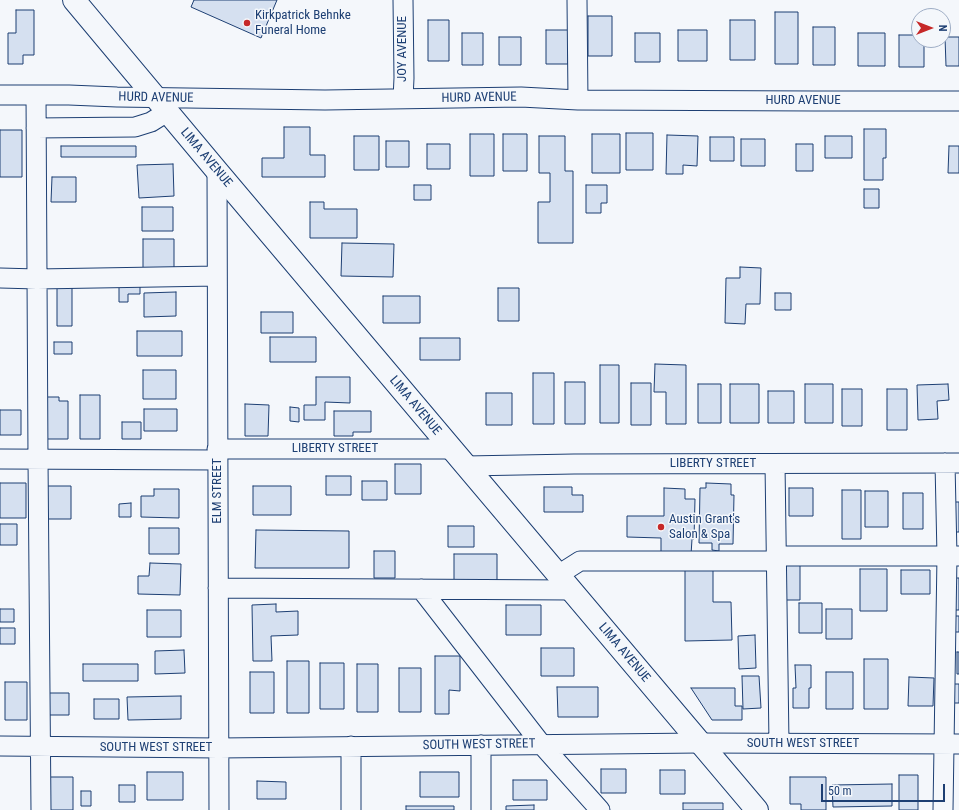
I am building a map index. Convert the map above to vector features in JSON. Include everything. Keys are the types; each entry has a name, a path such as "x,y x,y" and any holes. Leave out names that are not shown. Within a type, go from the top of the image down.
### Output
{"main road":[{"name":"LIMA AVENUE","path":"74,0 757,810"}],"street":[{"name":"JOY AVENUE","path":"403,0 403,99"},
{"path":"577,0 578,100"},
{"name":"HURD AVENUE","path":"0,95 118,97 161,105 325,100 521,97 578,100 815,102 959,101"},
{"path":"36,95 41,810"},
{"path":"36,128 135,127 151,122 161,105"},
{"name":"ELM STREET","path":"217,171 219,810"},
{"path":"0,278 37,279 217,276"},
{"name":"LIBERTY STREET","path":"0,459 452,449"},
{"path":"943,810 952,744 952,463"},
{"name":"LIBERTY STREET","path":"466,466 582,464 952,463"},
{"path":"775,464 780,744"},
{"path":"218,588 421,589 564,582 580,561 953,556"},
{"path":"421,589 542,744 600,810"},
{"name":"SOUTH WEST STREET","path":"0,746 219,748 542,744 952,744"},
{"path":"481,745 481,810"},
{"path":"351,746 352,810"}],"building":[{"name":"Kirkpatrick Behnke Funeral Home","path":"194,0 277,0 261,38 191,7"},
{"path":"16,10 34,10 34,55 23,55 23,64 8,64 8,33 16,33"},
{"path":"775,12 798,12 798,64 775,64"},
{"path":"588,16 612,16 612,56 588,56"},
{"path":"428,20 449,20 449,61 428,61"},
{"path":"730,20 755,20 755,60 730,60"},
{"path":"813,27 835,27 835,65 813,65"},
{"path":"546,30 568,30 568,64 546,64"},
{"path":"678,30 707,30 707,61 678,61"},
{"path":"462,33 483,33 483,65 462,65"},
{"path":"635,33 660,33 660,62 635,62"},
{"path":"858,33 885,33 885,66 858,66"},
{"path":"899,35 911,35 911,48 924,48 924,67 899,67"},
{"path":"499,37 521,37 521,65 499,65"},
{"path":"951,37 959,37 959,66 946,66 945,48 951,48"},
{"path":"284,127 310,127 310,155 325,155 325,177 262,177 262,158 284,158"},
{"path":"864,129 886,129 886,158 883,158 883,180 864,180"},
{"path":"0,130 22,130 22,177 0,177"},
{"path":"626,133 653,133 653,170 626,170"},
{"path":"470,134 494,134 494,176 470,176"},
{"path":"503,134 527,134 527,171 503,171"},
{"path":"592,134 620,134 620,173 592,173"},
{"path":"667,135 698,136 697,166 683,165 683,174 666,174"},
{"path":"354,136 379,136 379,170 354,170"},
{"path":"539,136 565,136 565,171 573,171 573,243 538,243 538,202 550,202 550,173 539,173"},
{"path":"825,136 852,136 852,158 825,158"},
{"path":"710,137 734,137 734,161 710,161"},
{"path":"741,139 765,139 765,166 741,166"},
{"path":"386,141 409,141 409,167 386,167"},
{"path":"427,144 450,144 450,169 427,169"},
{"path":"796,144 813,144 813,171 796,171"},
{"path":"61,146 136,146 136,157 61,157"},
{"path":"949,146 959,146 959,173 948,173"},
{"path":"173,164 174,196 139,198 137,165"},
{"path":"52,177 76,177 76,202 51,202"},
{"path":"414,185 431,185 431,200 414,200"},
{"path":"586,185 607,185 607,203 601,203 601,213 586,213"},
{"path":"864,189 879,189 879,208 864,208"},
{"path":"310,202 324,202 324,209 357,209 357,238 310,238"},
{"path":"142,207 173,207 173,231 142,231"},
{"path":"143,239 174,239 174,268 143,268"},
{"path":"342,243 394,244 393,277 341,276"},
{"path":"740,267 761,268 760,304 746,304 745,324 725,323 726,278 740,278"},
{"path":"119,285 140,285 140,294 128,294 128,302 119,302"},
{"path":"57,287 72,287 72,326 57,326"},
{"path":"498,288 519,288 519,321 498,321"},
{"path":"176,292 176,316 144,317 144,293"},
{"path":"775,293 791,293 791,310 775,310"},
{"path":"383,296 420,296 420,323 383,323"},
{"path":"261,312 293,312 293,333 261,333"},
{"path":"137,331 182,331 182,356 137,356"},
{"path":"270,337 316,337 316,362 270,362"},
{"path":"420,338 460,338 460,360 420,360"},
{"path":"54,342 72,342 72,354 54,354"},
{"path":"655,364 686,365 686,424 666,424 666,392 654,392"},
{"path":"600,365 619,365 619,423 600,423"},
{"path":"143,370 176,370 176,399 143,399"},
{"path":"533,373 554,373 554,424 533,424"},
{"path":"316,377 350,377 350,403 325,402 325,420 304,420 304,405 316,405"},
{"path":"565,382 585,382 585,424 565,424"},
{"path":"631,383 651,383 651,425 631,425"},
{"path":"698,384 721,384 721,423 698,423"},
{"path":"730,384 759,384 759,423 730,423"},
{"path":"805,384 833,384 833,423 805,423"},
{"path":"948,384 949,400 937,401 938,419 918,420 917,385"},
{"path":"842,389 862,389 862,426 842,426"},
{"path":"887,389 907,389 907,430 887,430"},
{"path":"768,391 794,391 794,423 768,423"},
{"path":"486,393 512,393 512,425 486,425"},
{"path":"80,395 100,395 100,439 80,439"},
{"path":"47,397 59,397 59,401 68,401 68,439 47,439"},
{"path":"245,404 269,405 268,436 245,436"},
{"path":"290,407 299,408 299,422 290,421"},
{"path":"144,409 177,409 177,431 144,431"},
{"path":"0,410 21,410 21,435 0,435"},
{"path":"334,411 371,411 371,432 353,432 353,436 334,436"},
{"path":"122,422 141,422 141,439 122,439"},
{"path":"395,464 421,464 421,494 395,494"},
{"path":"326,476 351,476 351,495 326,495"},
{"path":"362,481 387,481 387,500 362,500"},
{"path":"0,483 26,483 26,518 0,518"},
{"path":"706,483 731,484 731,495 734,495 733,544 719,544 719,551 712,550 712,543 699,543 700,488 706,488"},
{"path":"46,486 71,486 71,519 46,519"},
{"path":"253,486 291,486 291,515 253,515"},
{"path":"544,487 572,487 572,495 583,495 583,512 544,512"},
{"name":"Austin Grant's Salon & Spa","path":"664,488 685,489 685,499 695,499 694,539 692,539 691,555 661,555 661,538 627,537 627,516 664,516"},
{"path":"789,488 813,488 813,516 789,516"},
{"path":"154,489 179,489 179,518 141,517 141,496 154,496"},
{"path":"842,490 861,490 861,539 842,539"},
{"path":"865,491 888,491 888,527 865,527"},
{"path":"903,493 923,493 923,529 903,529"},
{"path":"948,502 959,502 959,532 948,532"},
{"path":"131,503 131,517 119,517 119,504"},
{"path":"0,524 17,524 17,545 0,545"},
{"path":"448,526 474,526 474,547 448,547"},
{"path":"149,528 179,528 179,554 149,554"},
{"path":"256,530 349,531 349,568 255,568"},
{"path":"374,551 395,551 395,578 374,578"},
{"path":"454,554 497,554 497,584 454,584"},
{"path":"150,563 181,564 180,595 138,594 138,576 149,576"},
{"path":"785,565 800,565 800,600 785,600"},
{"path":"685,567 713,567 713,602 731,602 732,640 685,641"},
{"path":"860,569 887,569 887,611 860,611"},
{"path":"901,570 930,570 930,594 901,594"},
{"path":"950,578 959,578 959,610 950,610"},
{"path":"799,603 822,603 822,633 799,633"},
{"path":"276,604 276,612 298,611 298,635 271,636 272,661 253,661 252,605"},
{"path":"506,605 541,605 541,635 506,635"},
{"path":"0,609 14,609 14,622 0,622"},
{"path":"826,609 852,609 852,639 826,639"},
{"path":"147,610 181,610 181,637 147,637"},
{"path":"951,616 959,616 959,632 951,632"},
{"path":"0,628 15,628 15,644 0,644"},
{"path":"755,635 756,668 739,669 738,636"},
{"path":"541,648 574,648 574,676 541,676"},
{"path":"184,650 185,673 155,674 155,651"},
{"path":"957,652 959,652 959,674 957,674"},
{"path":"435,656 460,656 460,691 449,690 449,714 435,714"},
{"path":"864,659 888,659 888,709 864,709"},
{"path":"287,661 309,661 309,713 287,713"},
{"path":"320,663 344,663 344,709 320,709"},
{"path":"83,664 138,664 138,681 83,681"},
{"path":"357,664 378,664 378,712 357,712"},
{"path":"795,665 811,665 809,708 793,708 793,688 796,688"},
{"path":"399,668 421,668 421,712 399,712"},
{"path":"250,672 274,672 274,713 250,713"},
{"path":"826,672 853,672 853,709 826,709"},
{"path":"742,676 759,676 761,708 743,709"},
{"path":"909,677 934,678 933,706 908,706"},
{"path":"5,682 27,682 27,720 5,720"},
{"path":"947,684 959,684 959,703 947,703"},
{"path":"557,687 598,687 598,717 558,717"},
{"path":"691,688 735,688 735,706 742,706 742,720 712,720"},
{"path":"46,693 69,693 69,715 46,715"},
{"path":"181,696 181,719 128,720 127,697"},
{"path":"94,699 119,699 119,719 94,719"},
{"path":"601,769 626,769 626,793 601,793"},
{"path":"660,770 685,770 685,794 660,794"},
{"path":"147,772 183,772 183,800 147,800"},
{"path":"420,772 459,772 459,797 420,797"},
{"path":"899,775 918,775 918,810 899,810"},
{"path":"49,777 73,777 73,810 49,810"},
{"path":"790,777 826,777 826,810 801,810 801,804 790,804"},
{"path":"513,780 547,780 547,800 513,800"},
{"path":"257,781 286,782 286,799 257,799"},
{"path":"892,784 892,806 833,807 832,785"},
{"path":"119,785 135,785 135,802 119,802"},
{"path":"81,791 91,791 91,806 81,806"},
{"path":"683,803 723,803 723,810 683,810"},
{"path":"534,805 534,810 506,810 506,806"},
{"path":"406,806 454,806 454,810 406,810"}],"place":[{"name":"Kirkpatrick Behnke Funeral Home","path":"247,23"},
{"name":"Austin Grant's Salon & Spa","path":"661,527"}]}
